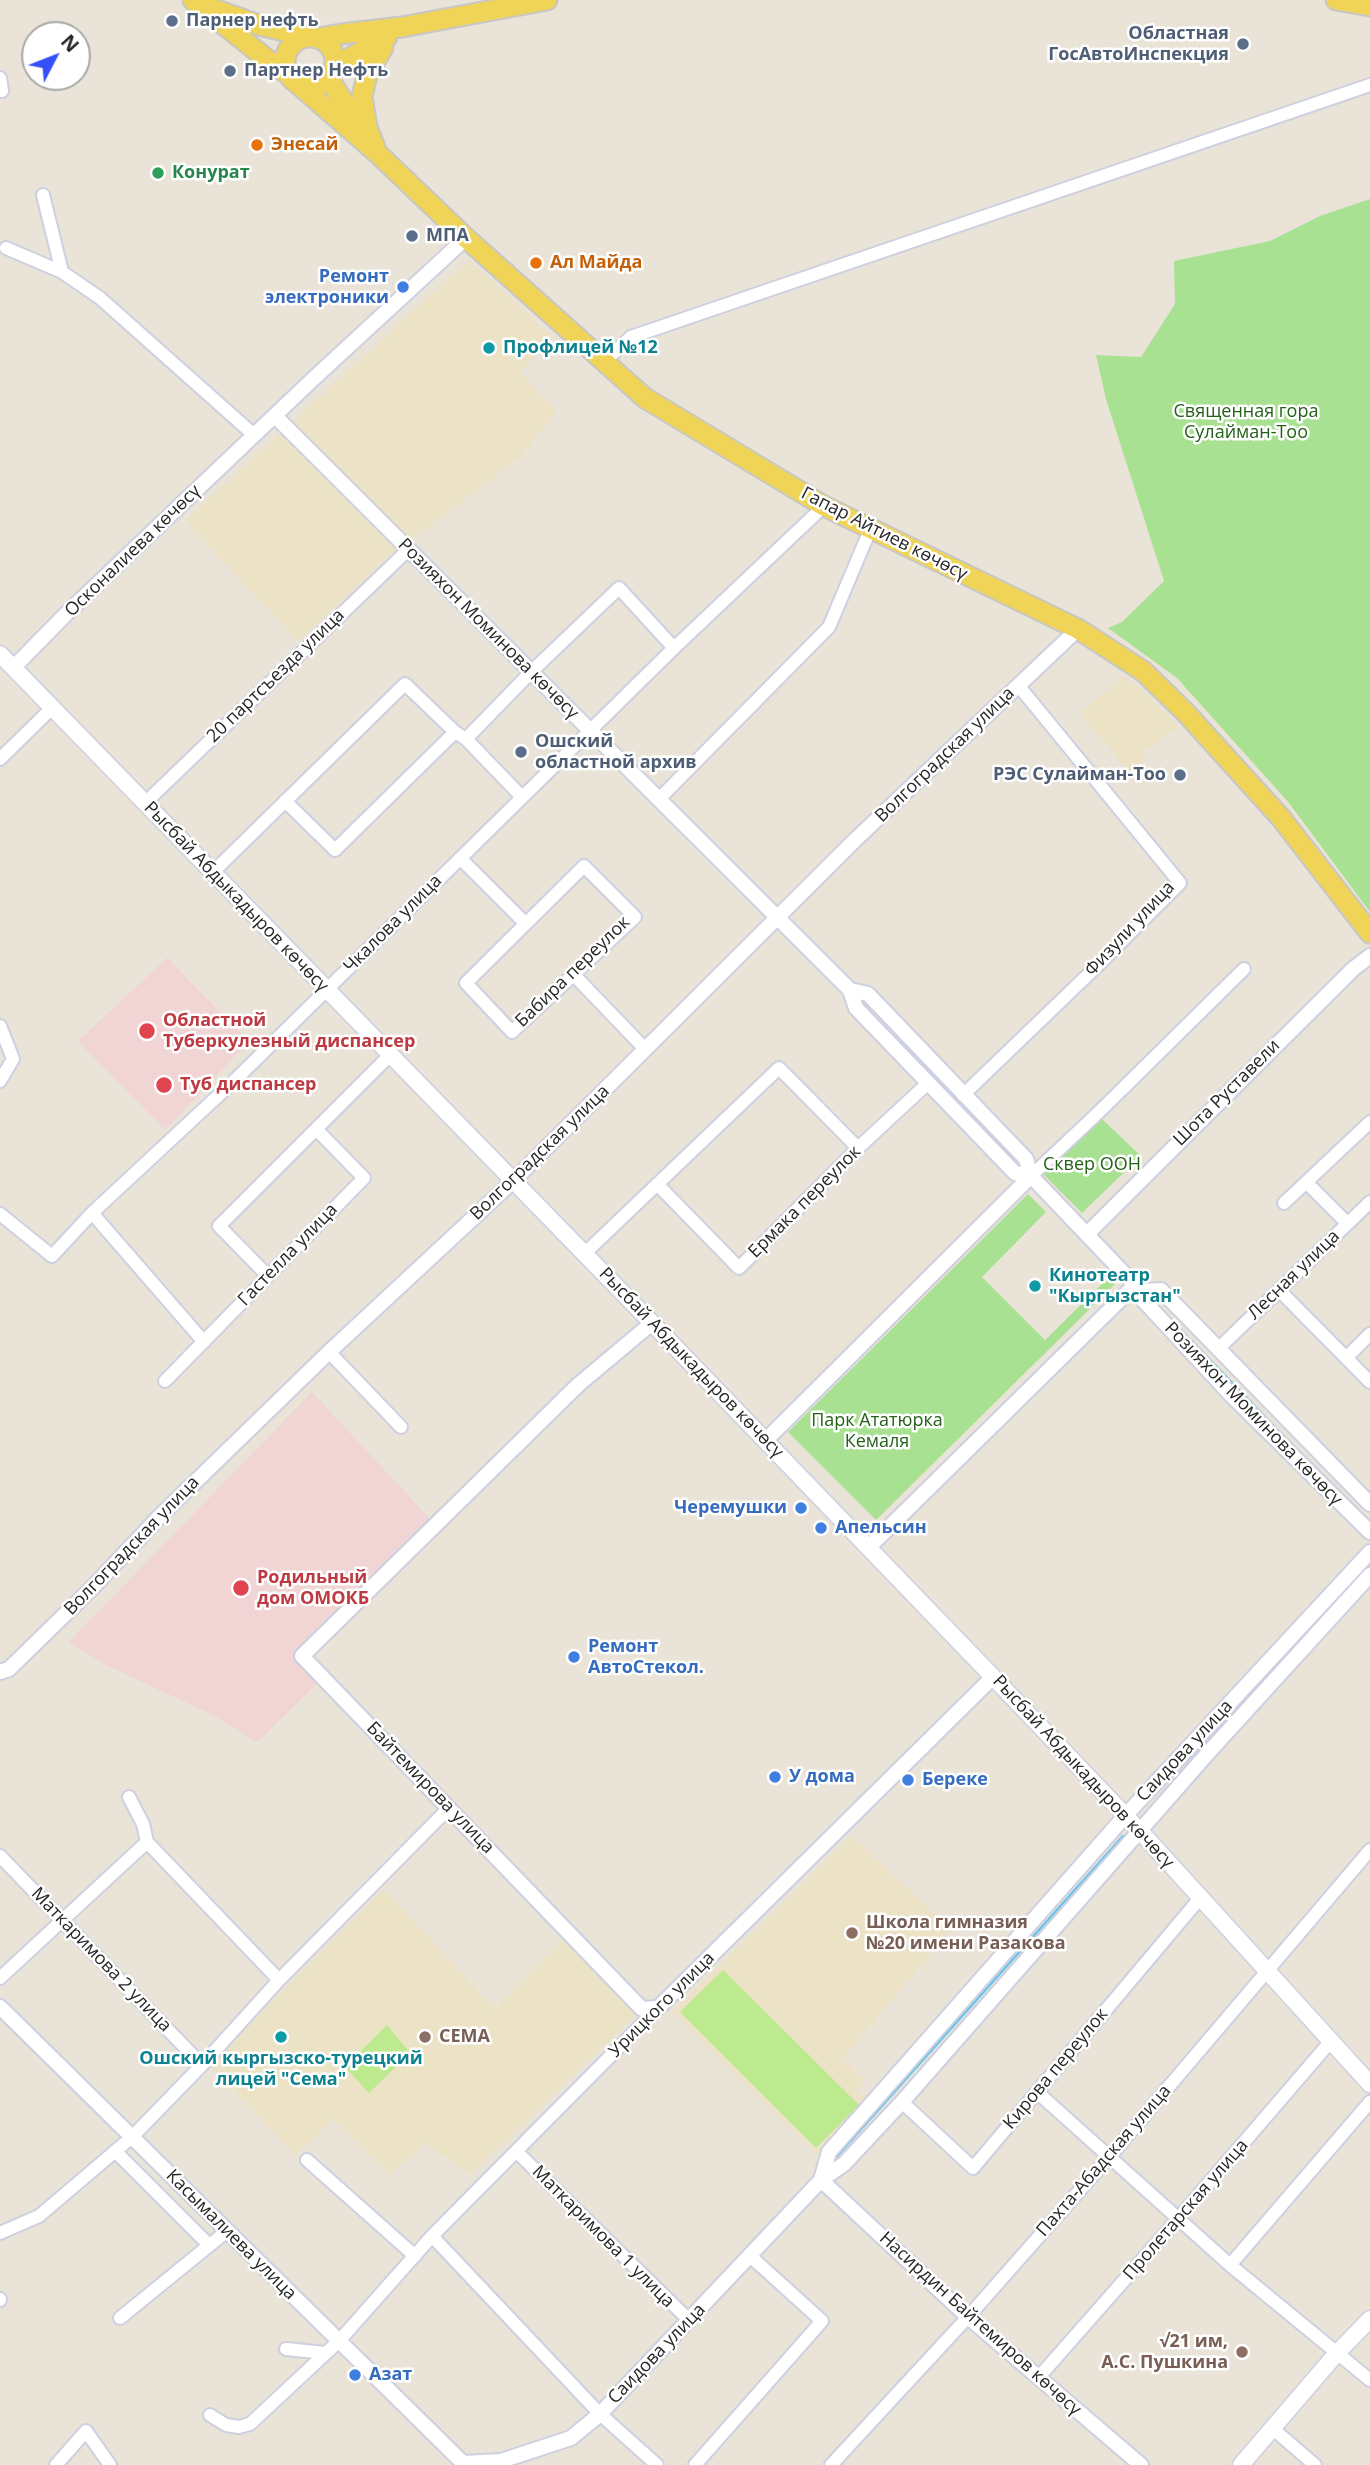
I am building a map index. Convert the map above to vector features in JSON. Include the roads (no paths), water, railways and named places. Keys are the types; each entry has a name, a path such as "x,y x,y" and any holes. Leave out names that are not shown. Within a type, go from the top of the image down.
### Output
{"main road":[{"path":"314,38 331,47 335,56 332,73 317,87 307,87 293,79 286,57 290,47 299,40 341,34 393,36 547,0"},
{"path":"1336,0 1370,6"},
{"name":"Гапар Айтиев көчөсү","path":"195,2 259,25 314,38"},
{"name":"Гапар Айтиев көчөсү","path":"195,2 293,79 645,398 824,506 1078,629 1123,657 1161,687 1274,809 1370,933"},
{"path":"332,73 344,75 355,71 393,36"},
{"path":"378,154 367,127 362,96 368,72 393,36"},
{"name":"Гапар Айтиев көчөсү","path":"332,73 378,154"},
{"name":"Рысбай Абдыкадыров көчөсү","path":"0,654 869,1547 1140,1831 1370,2084"},
{"path":"1241,2465 1337,2353 1370,2319"}],"street":[{"path":"604,362 631,337 1370,85"},
{"path":"43,195 62,272"},
{"name":"Осконалиева көчөсү","path":"14,667 254,435 466,237"},
{"path":"6,248 62,272 100,298 254,435"},
{"name":"Розияхон Моминова көчөсү","path":"275,416 850,990 856,1008 1015,1173 1031,1176"},
{"name":"Чкалова улица","path":"0,1214 52,1256 92,1213 234,1081 674,648 824,506"},
{"path":"659,799 829,627 870,530"},
{"name":"20 партсъезда улица","path":"145,803 408,550"},
{"path":"285,801 335,850 619,588 674,648"},
{"name":"Волгоградская улица","path":"0,1672 9,1669 92,1588 159,1517 329,1352 513,1181 855,841 1078,629"},
{"path":"212,873 405,684 522,797"},
{"name":"Физули улица","path":"963,1095 1180,883 1018,685"},
{"path":"0,759 53,707"},
{"path":"460,858 526,923"},
{"name":"Бабира переулок","path":"584,866 635,917 573,974 512,1032 466,983 584,866"},
{"name":"Шота Руставели","path":"1087,1234 1353,969 1370,956"},
{"path":"766,1440 1244,969"},
{"path":"573,974 646,1049"},
{"name":"Розияхон Моминова көчөсү","path":"850,990 868,994 1026,1159 1031,1176 1140,1288 1144,1301 1231,1395 1370,1532"},
{"path":"0,1026 13,1059 0,1081"},
{"path":"268,1276 219,1226 390,1055"},
{"path":"584,1254 779,1068 858,1148"},
{"name":"Ермака переулок","path":"657,1184 739,1268 858,1148 927,1084"},
{"path":"1284,1203 1370,1124"},
{"name":"Гастелла улица","path":"165,1381 364,1178 317,1129"},
{"path":"1307,1183 1348,1223"},
{"name":"Лесная улица","path":"1218,1349 1370,1202"},
{"path":"92,1213 204,1342"},
{"path":"869,1547 1140,1288"},
{"name":"Розияхон Моминова көчөсү","path":"1140,1288 1161,1290 1370,1504"},
{"path":"1279,1290 1370,1382"},
{"name":"Байтемирова улица","path":"652,1323 578,1385 302,1656 642,2009 658,2008"},
{"path":"1346,1358 1370,1334"},
{"path":"329,1352 401,1427"},
{"name":"Саидова улица","path":"821,2180 829,2152 1125,1816 1370,1552"},
{"name":"Саидова улица","path":"459,2464 503,2463 571,2438 600,2414 690,2322 821,2180 844,2164 902,2102 1370,1574"},
{"name":"Урицкого улица","path":"210,2415 226,2425 239,2427 250,2424 339,2341 432,2236 993,1677"},
{"path":"129,1797 143,1824 147,1842 279,1980"},
{"path":"0,2233 39,2216 132,2137 279,1980 449,1808"},
{"path":"0,1978 147,1842"},
{"name":"Пахта-Абадская улица","path":"831,2465 968,2317 1109,2157 1370,1850"},
{"name":"Маткаримова 2 улица","path":"0,1856 202,2065"},
{"name":"Кирова переулок","path":"902,2102 972,2168 1201,1898"},
{"name":"Касымалиева улица","path":"0,2007 339,2341 459,2464"},
{"name":"Пролетарская улица","path":"1039,2377 1331,2041"},
{"path":"1037,2092 1230,2265 1370,2380"},
{"path":"1230,2265 1370,2102"},
{"path":"116,2151 209,2245"},
{"name":"Маткаримова 1 улица","path":"517,2152 690,2322"},
{"path":"307,2160 415,2256"},
{"name":"Насирдин Байтемиров көчөсү","path":"821,2180 968,2317 1141,2465"},
{"path":"120,2318 227,2231"},
{"path":"432,2236 600,2414 657,2465"},
{"path":"695,2465 822,2320 750,2255"},
{"path":"286,2349 325,2353"},
{"path":"1272,2428 1315,2465"},
{"path":"56,2465 86,2431 110,2465"}],"waterway":[{"path":"1178,1327 1295,1448"},
{"path":"1176,1772 1353,1583"},
{"path":"837,2156 1123,1836"}],"place":[{"name":"Парнер нефть","path":"172,21"},
{"name":"Областная ГосАвтоИнспекция","path":"1243,44"},
{"name":"Партнер Нефть","path":"230,71"},
{"name":"Энесай","path":"257,145"},
{"name":"Конурат","path":"158,173"},
{"name":"МПА","path":"412,236"},
{"name":"Ал Майда","path":"536,263"},
{"name":"Ремонт электроники","path":"403,287"},
{"name":"Профлицей №12","path":"489,348"},
{"name":"Ошский областной архив","path":"521,752"},
{"name":"РЭС Сулайман-Тоо","path":"1180,775"},
{"name":"Областной Туберкулезный диспансер","path":"147,1031"},
{"name":"Туб диспансер","path":"164,1085"},
{"name":"Кинотеатр \"Кыргызстан\"","path":"1035,1286"},
{"name":"Черемушки","path":"801,1508"},
{"name":"Апельсин","path":"821,1528"},
{"name":"Родильный дом ОМОКБ","path":"241,1588"},
{"name":"Ремонт АвтоСтекол.","path":"574,1657"},
{"name":"У дома","path":"775,1777"},
{"name":"Береке","path":"908,1780"},
{"name":"Школа гимназия №20 имени Разакова","path":"852,1933"},
{"name":"Ошский кыргызско-турецкий лицей \"Сема\"","path":"281,2037"},
{"name":"СЕМА","path":"425,2037"},
{"name":"√21 им, А.С. Пушкина","path":"1242,2352"},
{"name":"Азат","path":"355,2375"}],"park label":[{"name":"Священная гора Сулайман-Тоо","path":"1246,422"},
{"name":"Сквер ООН","path":"1092,1165"},
{"name":"Парк Ататюрка Кемаля","path":"877,1431"}]}
